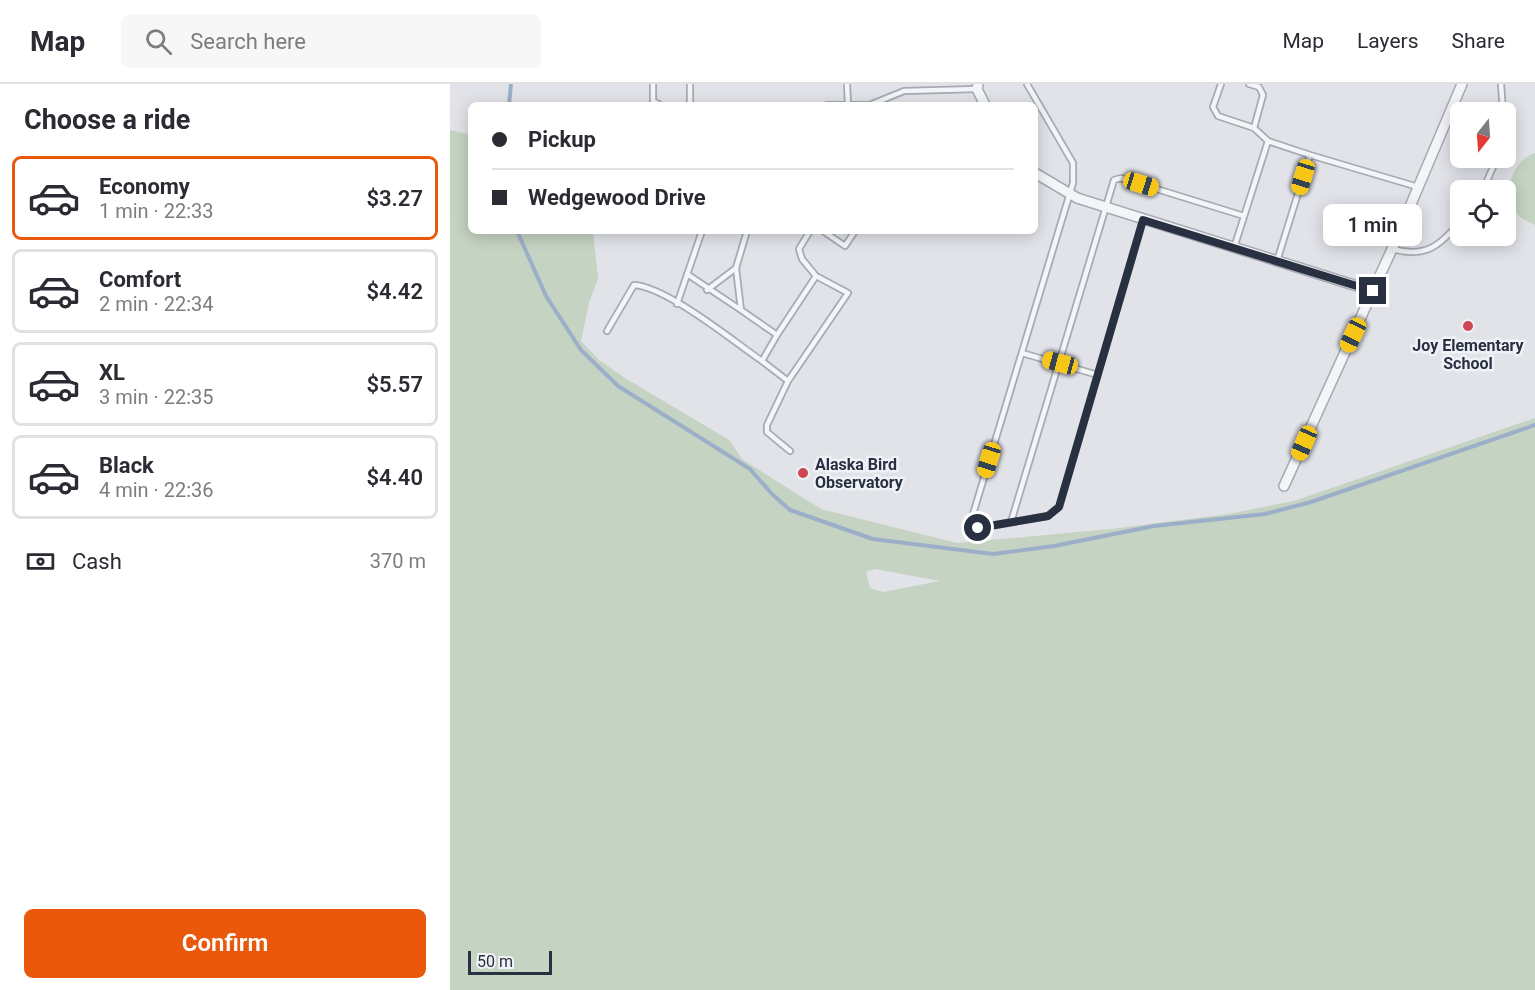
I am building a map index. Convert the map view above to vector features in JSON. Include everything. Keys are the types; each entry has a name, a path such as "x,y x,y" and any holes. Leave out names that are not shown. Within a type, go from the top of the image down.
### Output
{"street":[{"path":"1284,486 1392,249 1462,84"},
{"path":"977,86 984,102"},
{"path":"1038,175 1070,195 1105,208 1373,291"}],"lane":[{"path":"653,84 653,100 656,102"},
{"path":"690,84 690,102"},
{"path":"847,84 849,102"},
{"path":"1028,84 1073,163 1070,195 970,524 978,528 1048,516 1059,507 1143,220"},
{"path":"1221,84 1213,107 1218,116 1254,128 1268,141 1418,187"},
{"path":"1249,84 1258,87 1263,95 1254,128"},
{"path":"1501,84 1502,102"},
{"path":"880,102 904,91 977,86"},
{"path":"1234,248 1268,141"},
{"path":"1277,261 1310,155"},
{"path":"1011,522 1114,180 1121,178 1244,216"},
{"path":"1392,249 1413,255 1428,250 1450,231"},
{"path":"677,304 701,234"},
{"path":"741,310 736,268 746,234"},
{"path":"790,452 767,432 766,424 788,381 849,293 816,276 802,259 800,249 808,234"},
{"path":"827,234 845,246 853,234"},
{"path":"707,290 736,268"},
{"path":"687,274 707,290 777,335"},
{"path":"762,361 816,276"},
{"path":"607,331 634,285 644,286 677,304 788,381"},
{"path":"1022,353 1098,375"}],"green space":[{"path":"450,130 468,134 468,234 593,234 598,278 589,303 581,341 599,360 729,440 742,459 821,509 957,543 1111,529 1228,514 1294,501 1535,418 1535,990 450,990","holes":["875,569 940,581 883,592 870,588 866,572"]},
{"path":"1535,153 1535,225 1520,217 1516,212 1516,180 1511,180 1520,163"}],"waterway":[{"path":"509,102 511,84"},
{"path":"518,234 546,296 581,350 618,386 750,469 790,510 873,539 993,554 1054,546 1154,526 1265,514 1311,502 1535,425"}],"place":[{"name":"Joy Elementary School","path":"1468,326"},
{"name":"Alaska Bird Observatory","path":"803,473"}],"route":[{"path":"978,528 1048,516 1059,507 1143,220 1373,291"}]}
